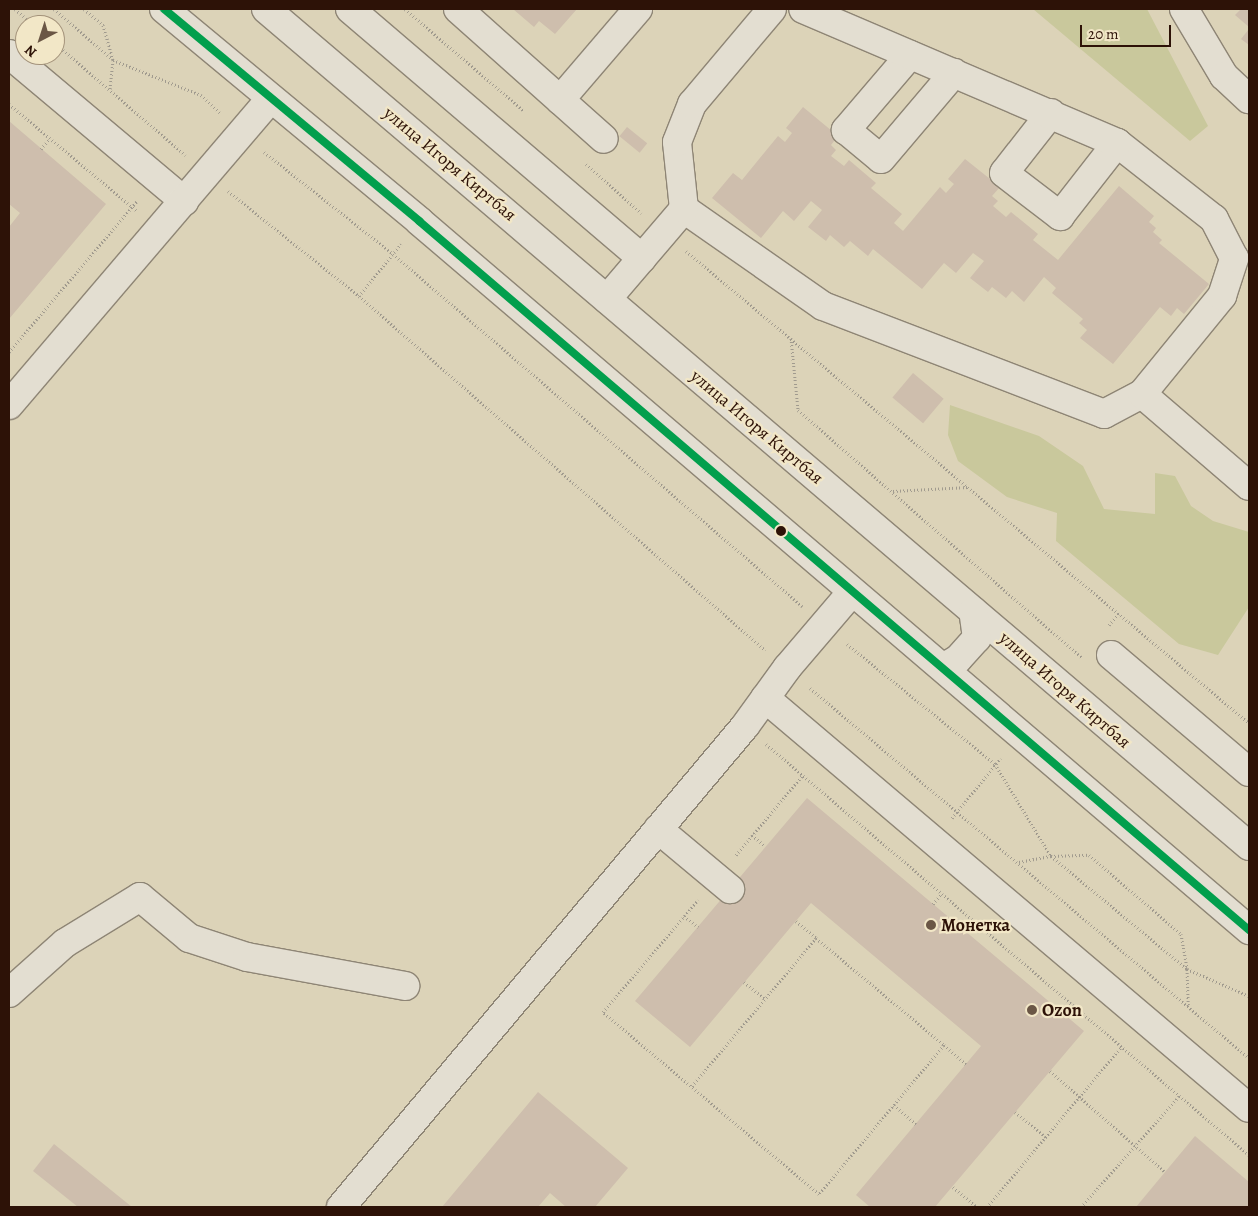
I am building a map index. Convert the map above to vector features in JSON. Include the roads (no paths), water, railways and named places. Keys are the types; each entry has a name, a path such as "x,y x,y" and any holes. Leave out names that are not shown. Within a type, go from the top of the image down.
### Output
{"street":[{"path":"164,9 419,221 852,592 944,667 1249,930"},
{"name":"улица Игоря Киртбая","path":"266,9 1249,846"},
{"path":"350,9 642,258"},
{"path":"458,9 604,139"},
{"path":"560,100 638,9"},
{"path":"772,9 692,104 677,142 684,209 823,306 1104,414 1142,394 1222,296 1234,258 1214,219 1117,143 1051,113 803,9"},
{"path":"1184,9 1224,76 1249,99"},
{"path":"9,54 184,200"},
{"path":"910,55 846,130 881,159 954,73"},
{"path":"9,404 270,99"},
{"path":"1051,113 1004,173 1060,216 1117,143"},
{"path":"607,299 663,231 684,209"},
{"path":"1142,394 1249,486"},
{"path":"341,1207 745,726 787,668 852,592"},
{"path":"944,667 958,659 977,638 973,611"},
{"path":"1111,655 1249,772"},
{"path":"766,698 1249,1108"},
{"path":"658,829 723,883"},
{"path":"9,993 65,943 140,897 189,938 246,957 405,986"}],"place":[{"name":"Монетка","path":"931,925"},
{"name":"Ozon","path":"1032,1010"}]}
